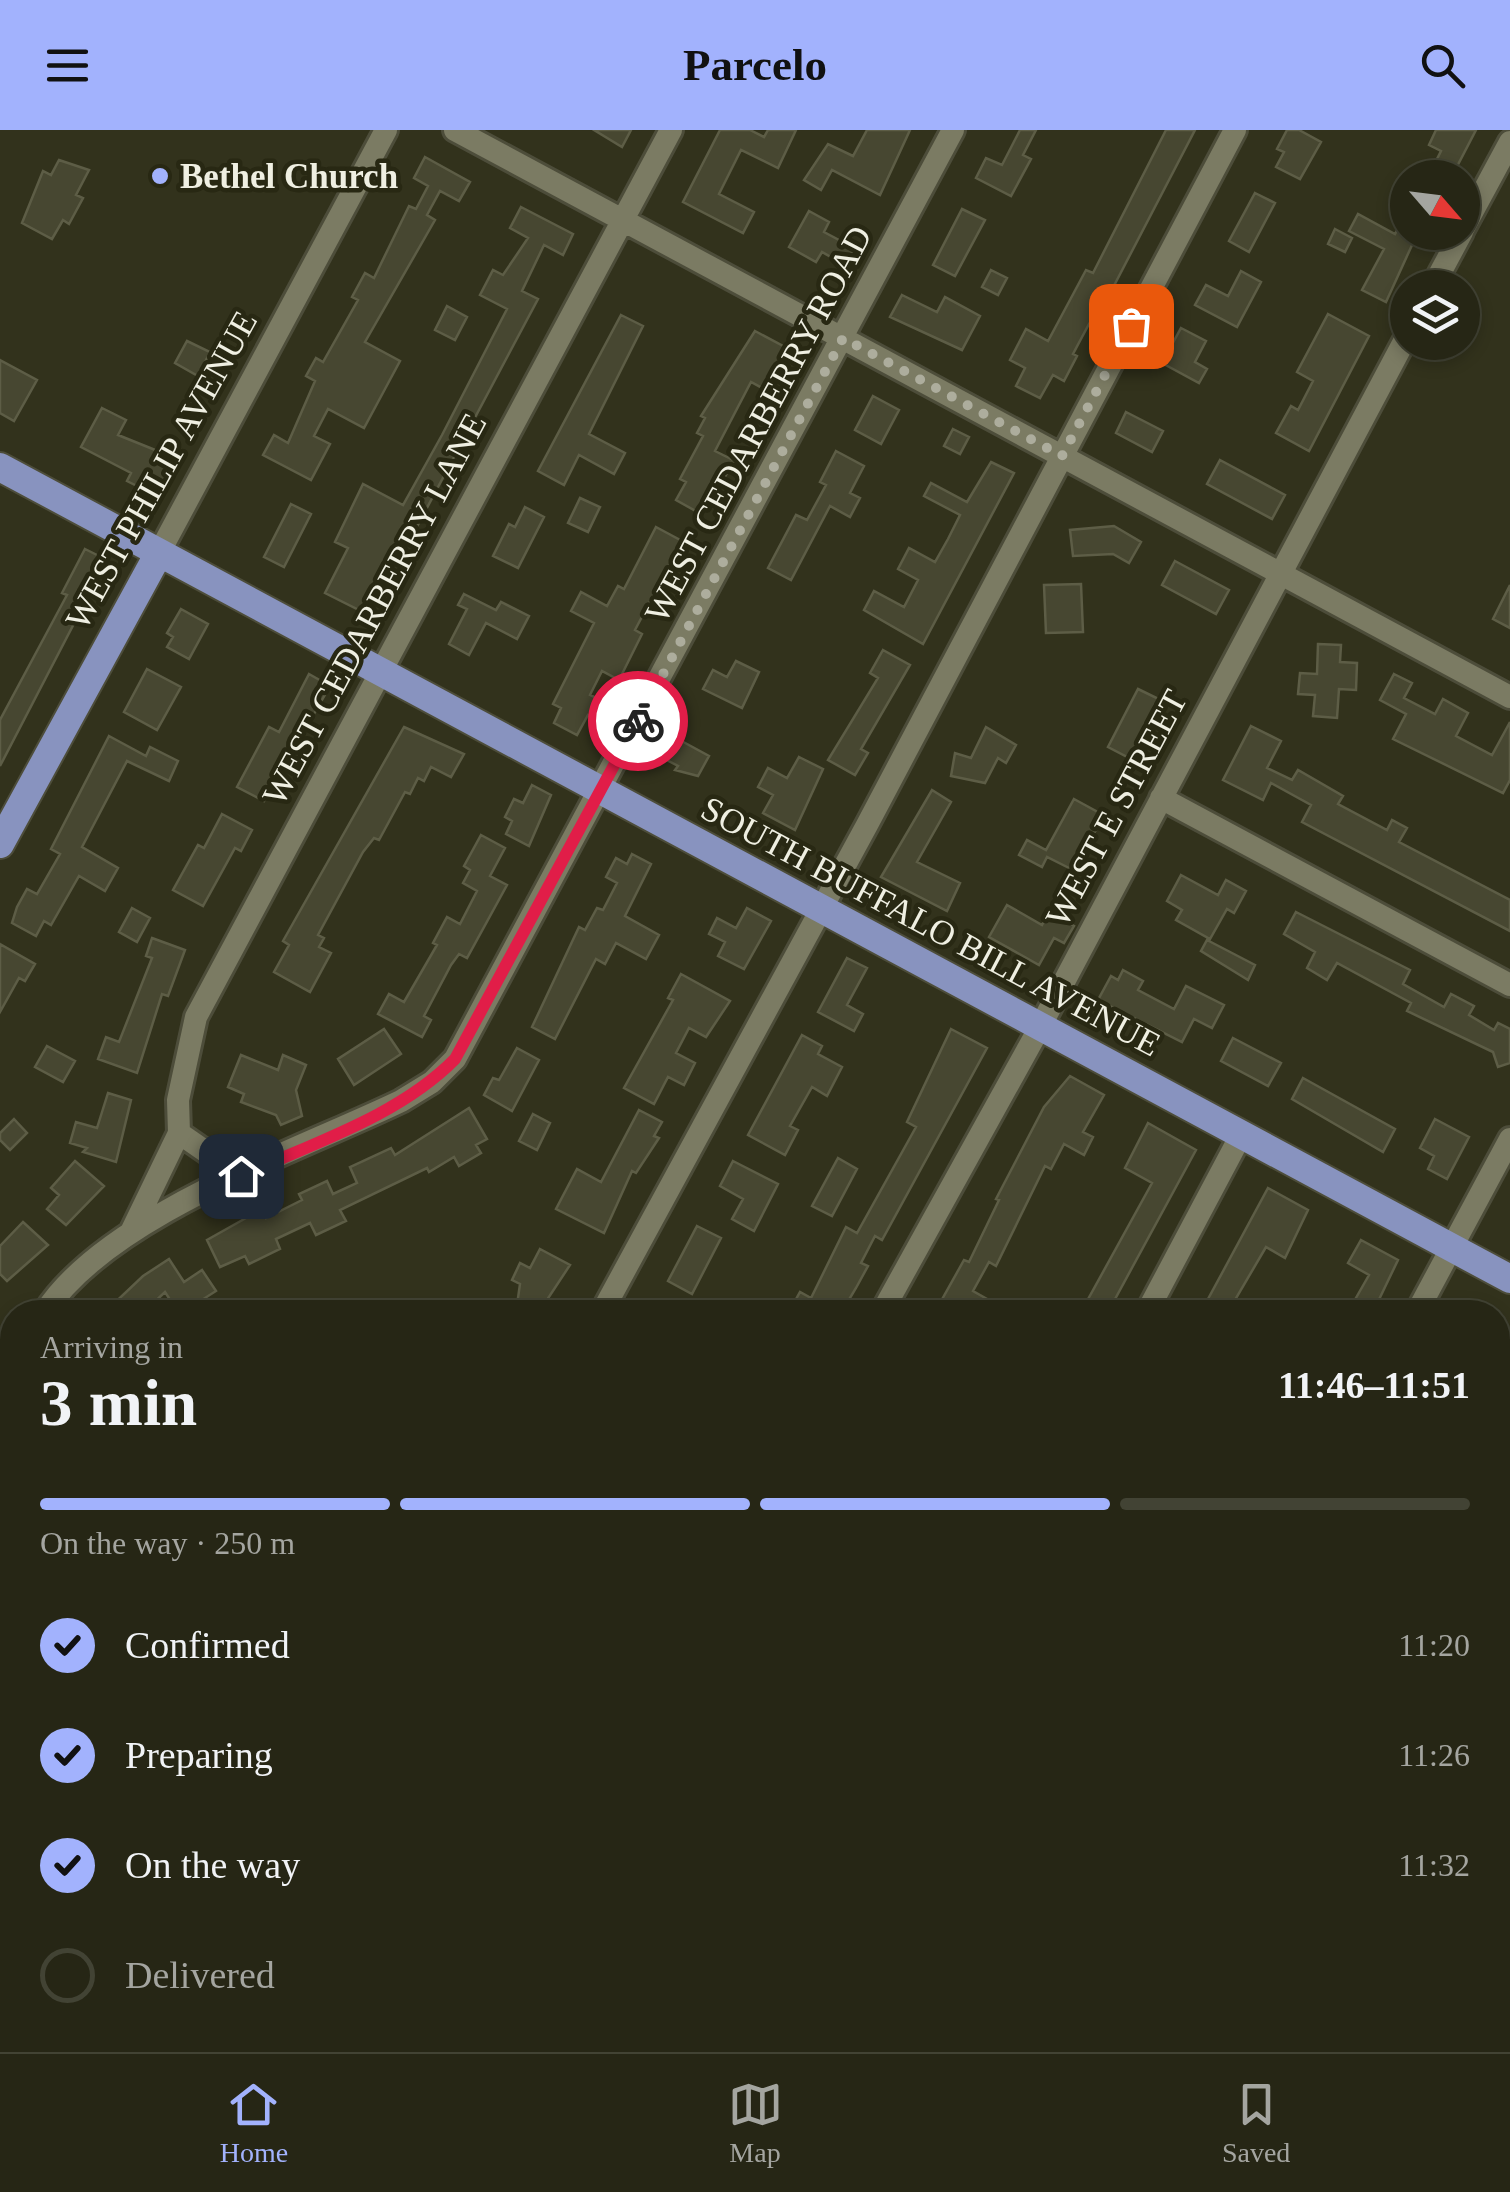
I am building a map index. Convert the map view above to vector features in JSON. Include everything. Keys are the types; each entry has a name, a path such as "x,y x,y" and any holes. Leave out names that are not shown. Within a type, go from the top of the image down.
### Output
{"main road":[{"name":"SOUTH BUFFALO BILL AVENUE","path":"0,467 1510,1279"},
{"name":"WEST PHILIP AVENUE","path":"0,844 159,553"}],"street":[{"name":"WEST PHILIP AVENUE","path":"159,553 386,130"},
{"path":"455,130 1510,697"},
{"name":"WEST CEDARBERRY LANE","path":"131,1232 180,1133 178,1100 196,1017 216,972 671,130"},
{"name":"WEST CEDARBERRY ROAD","path":"56,1300 90,1264 131,1232 401,1101 432,1082 455,1059 953,130"},
{"path":"609,1300 821,910 1234,130"},
{"path":"1480,198 1510,142"},
{"name":"WEST E STREET","path":"889,1300 1040,1027 1394,360"},
{"path":"1161,798 1510,985"},
{"path":"180,1133 241,1176"},
{"path":"1153,1300 1242,1135"},
{"path":"1424,1300 1510,1139"}],"building":[{"path":"594,130 631,130 622,147"},
{"path":"720,130 750,130 764,137 768,130 796,130 778,168 741,150 719,194 754,212 743,233 683,202"},
{"path":"867,130 910,130 880,195 832,170 821,190 804,180 828,144 853,156"},
{"path":"1020,130 1036,130 1023,155 1031,159 1011,196 976,178 986,158 1002,165"},
{"path":"1166,130 1195,130 1093,326 1089,324 1073,354 1077,356 1064,381 1053,375 1040,398 1016,386 1025,368 1010,360 1026,329 1048,341 1086,270 1093,273"},
{"path":"1287,130 1299,130 1321,142 1300,179 1276,167 1284,152 1277,149"},
{"path":"1436,130 1476,130 1460,160 1436,160 1441,151 1429,145"},
{"path":"425,157 470,182 459,201 440,191 427,215 435,220 365,342 400,361 364,428 328,409 314,436 330,444 311,480 263,455 274,435 288,443 315,381 306,376 316,358 323,362 358,300 352,297 365,273 374,278 409,206 416,209 428,186 414,178"},
{"path":"59,160 89,170 76,195 83,198 69,224 63,220 52,239 22,223 43,171 51,175"},
{"path":"1255,193 1275,203 1249,252 1229,241"},
{"path":"521,207 573,234 563,255 544,245 522,291 538,299 412,536 404,531 365,613 325,593 348,548 335,542 363,484 403,505 442,435 507,309 480,295 493,270 503,275 528,238 510,228"},
{"path":"962,209 985,220 955,276 933,265"},
{"path":"809,211 829,222 824,232 854,248 845,265 822,252 816,262 789,247"},
{"path":"1358,214 1390,231 1390,250 1410,250 1401,270 1390,270 1386,302 1362,290 1384,249 1349,231"},
{"path":"1335,229 1352,238 1345,252 1328,244"},
{"path":"991,270 1007,278 998,295 982,287"},
{"path":"1241,271 1261,282 1237,327 1195,305 1206,285 1228,296"},
{"path":"902,295 937,312 945,297 980,316 962,350 890,317"},
{"path":"447,306 467,317 455,340 435,330"},
{"path":"1328,314 1369,336 1309,451 1276,433 1291,406 1298,410 1313,381 1297,372"},
{"path":"621,315 643,326 589,434 625,453 614,474 579,455 564,485 538,471"},
{"path":"1181,328 1206,341 1195,362 1207,369 1199,383 1162,363"},
{"path":"755,331 785,347 764,389 751,382 715,451 735,461 701,514 676,500 686,482 680,479 703,436 697,433 705,418 701,416"},
{"path":"187,341 210,352 198,376 175,363"},
{"path":"0,360 37,380 14,421 0,413"},
{"path":"873,396 899,410 881,444 855,430"},
{"path":"102,408 126,420 118,435 180,460 161,498 127,481 131,473 81,447"},
{"path":"1126,412 1163,431 1152,452 1116,433"},
{"path":"953,429 969,437 960,454 944,446"},
{"path":"836,451 864,466 850,493 860,498 850,517 830,506 791,580 768,568 796,515 807,520 826,485 820,482"},
{"path":"1220,460 1285,495 1272,519 1207,484"},
{"path":"991,462 1014,473 923,644 864,610 874,591 904,607 918,580 898,569 909,548 935,562 948,539 960,515 924,496 931,483 967,502"},
{"path":"580,498 600,507 588,532 568,523"},
{"path":"291,504 311,514 284,567 264,557"},
{"path":"525,507 544,517 518,568 493,556 509,524 515,527"},
{"path":"1114,526 1141,542 1129,563 1113,554 1073,556 1070,530"},
{"path":"656,527 682,541 635,630 642,634 619,680 602,671 590,695 605,702 596,719 588,715 577,735 554,723 561,708 553,704 594,623 571,611 581,592 607,606 618,586 624,589"},
{"path":"85,549 107,560 0,766 0,720 67,595 62,593"},
{"path":"1175,561 1229,590 1216,614 1162,585"},
{"path":"1081,584 1083,632 1046,633 1044,585"},
{"path":"1510,585 1510,628 1493,619"},
{"path":"464,594 496,610 501,602 529,616 517,639 486,623 469,655 449,644 467,609 458,605"},
{"path":"181,609 208,624 189,659 167,647 173,637 167,633"},
{"path":"1318,644 1341,645 1340,662 1357,663 1356,690 1339,689 1337,718 1313,716 1315,695 1298,694 1300,673 1317,674"},
{"path":"883,650 910,665 861,749 868,753 855,775 828,760 878,678 870,673"},
{"path":"736,661 759,672 742,708 703,689 713,670 727,677"},
{"path":"147,669 181,687 157,730 124,712"},
{"path":"309,674 330,686 264,801 237,787 269,727 279,732"},
{"path":"1394,674 1412,683 1404,698 1435,714 1443,699 1468,713 1456,736 1492,755 1510,722 1510,780 1503,793 1393,739 1406,714 1380,700"},
{"path":"1138,689 1165,702 1135,761 1108,747"},
{"path":"1251,726 1281,741 1267,768 1292,780 1298,770 1343,796 1338,804 1387,830 1392,820 1407,828 1399,842 1510,900 1510,931 1302,822 1311,805 1271,783 1263,800 1223,780"},
{"path":"404,727 464,754 451,777 431,767 424,781 418,778 410,794 405,792 379,840 374,838 363,852 318,935 324,938 319,947 331,953 310,992 274,972 289,945 283,941"},
{"path":"986,727 1016,745 1006,763 998,758 985,783 951,776 955,753 971,758"},
{"path":"109,736 146,756 150,747 178,761 169,781 127,761 82,847 118,868 105,891 79,876 51,925 44,921 36,936 12,923 17,907 27,889 37,894 60,854 51,849"},
{"path":"676,738 709,756 698,776 675,770 678,766 665,759"},
{"path":"799,757 823,769 795,830 763,813 773,795 758,787 768,768 787,778"},
{"path":"532,785 551,795 529,846 506,834 512,821 505,817 514,799 523,803"},
{"path":"932,790 951,802 917,862 960,883 947,911 881,877"},
{"path":"1074,799 1105,816 1071,869 1047,857 1042,867 1019,855 1027,840 1046,850"},
{"path":"222,814 252,830 241,851 235,848 203,906 173,890 198,845 204,848"},
{"path":"481,835 505,848 490,876 507,885 467,958 459,954 451,965 424,1016 431,1020 422,1037 378,1014 389,994 404,1002 437,945 433,943 447,917 460,924 477,891 463,883 470,870 464,866"},
{"path":"632,854 651,864 625,916 659,935 646,959 616,943 605,964 596,959 555,1039 532,1027 579,927 585,930 597,908 603,910 617,883 606,877 616,858 627,864"},
{"path":"1181,875 1218,895 1226,880 1246,891 1234,913 1227,909 1210,939 1176,920 1182,910 1167,901"},
{"path":"1007,905 1042,925 1049,912 1074,926 1064,943 1054,938 1039,965 989,937"},
{"path":"132,908 150,918 137,942 119,932"},
{"path":"747,908 771,921 744,969 718,956 725,942 709,934 717,918 736,928"},
{"path":"1296,912 1410,970 1403,984 1444,1007 1451,994 1474,1006 1469,1015 1494,1030 1498,1023 1510,1029 1510,1063 1498,1067 1493,1052 1407,1011 1411,1003 1337,963 1327,980 1307,968 1315,952 1284,934"},
{"path":"152,938 185,950 168,996 162,994 137,1073 98,1059 106,1037 119,1042 152,958 146,956"},
{"path":"1207,940 1255,965 1248,980 1201,951"},
{"path":"0,944 35,964 25,981 19,978 0,1012"},
{"path":"847,958 867,968 847,1005 863,1014 854,1031 818,1012"},
{"path":"1123,970 1143,981 1138,990 1174,1009 1186,986 1224,1005 1212,1028 1194,1019 1182,1042 1098,1000 1111,976 1118,980"},
{"path":"681,974 730,1001 706,1037 689,1028 676,1053 695,1063 684,1085 668,1077 654,1104 624,1088 673,1000 668,998"},
{"path":"384,1029 401,1054 354,1085 338,1059"},
{"path":"951,1029 987,1048 882,1240 875,1236 861,1263 868,1266 849,1300 796,1300 800,1292 811,1298 846,1227 857,1233 916,1127 907,1122"},
{"path":"802,1035 822,1046 818,1054 842,1067 827,1096 812,1087 790,1126 798,1130 785,1155 748,1135"},
{"path":"1233,1038 1281,1063 1268,1086 1221,1061"},
{"path":"47,1046 75,1061 63,1082 35,1067"},
{"path":"517,1048 539,1060 512,1111 484,1095 493,1078 499,1080"},
{"path":"241,1055 278,1070 283,1055 306,1065 296,1090 302,1116 281,1125 276,1115 241,1102 244,1094 228,1087"},
{"path":"1070,1076 1104,1095 1083,1132 1093,1137 1084,1155 1064,1144 1051,1169 1045,1166 996,1266 989,1262 973,1291 989,1300 942,1300 964,1260 969,1262 999,1200 996,1199 1044,1107"},
{"path":"1303,1078 1395,1129 1383,1152 1292,1099"},
{"path":"108,1093 131,1100 116,1162 83,1152 87,1148 70,1143 76,1122 97,1128"},
{"path":"469,1108 487,1139 476,1145 481,1153 459,1166 454,1157 429,1172 427,1168 340,1210 346,1221 316,1235 310,1223 276,1239 280,1249 249,1264 245,1256 220,1267 207,1240 262,1209 266,1218 302,1200 299,1194 327,1181 333,1194 357,1183 350,1167 391,1148 395,1155"},
{"path":"639,1110 662,1122 654,1136 659,1138 636,1173 632,1171 604,1233 556,1209 577,1169 601,1182"},
{"path":"533,1114 550,1123 537,1150 519,1141"},
{"path":"14,1119 27,1133 10,1150 0,1140 0,1133"},
{"path":"1435,1119 1469,1137 1447,1179 1428,1169 1434,1156 1420,1148"},
{"path":"1148,1123 1196,1150 1115,1300 1088,1300 1152,1183 1125,1168"},
{"path":"838,1158 857,1169 832,1216 812,1206"},
{"path":"75,1161 104,1186 66,1225 47,1209 59,1195 51,1188"},
{"path":"733,1161 778,1184 754,1231 732,1219 743,1199 720,1186"},
{"path":"1268,1188 1308,1210 1285,1258 1266,1247 1235,1300 1207,1300"},
{"path":"23,1222 48,1245 7,1281 0,1274 0,1246"},
{"path":"697,1226 721,1238 692,1294 668,1281"},
{"path":"1361,1240 1398,1260 1379,1300 1355,1300 1369,1275 1348,1263"},
{"path":"540,1249 570,1265 547,1300 518,1300 520,1284 512,1280 520,1263 530,1268"},
{"path":"169,1259 184,1282 202,1270 216,1291 202,1300 170,1300 165,1292 157,1300 118,1300"}],"way so far":[{"path":"638,721 843,338 1062,456 1131,326"}],"place":[{"name":"Bethel Church","path":"160,176"}],"route":[{"path":"241,1176 401,1101 432,1082 455,1059 638,721"}]}
